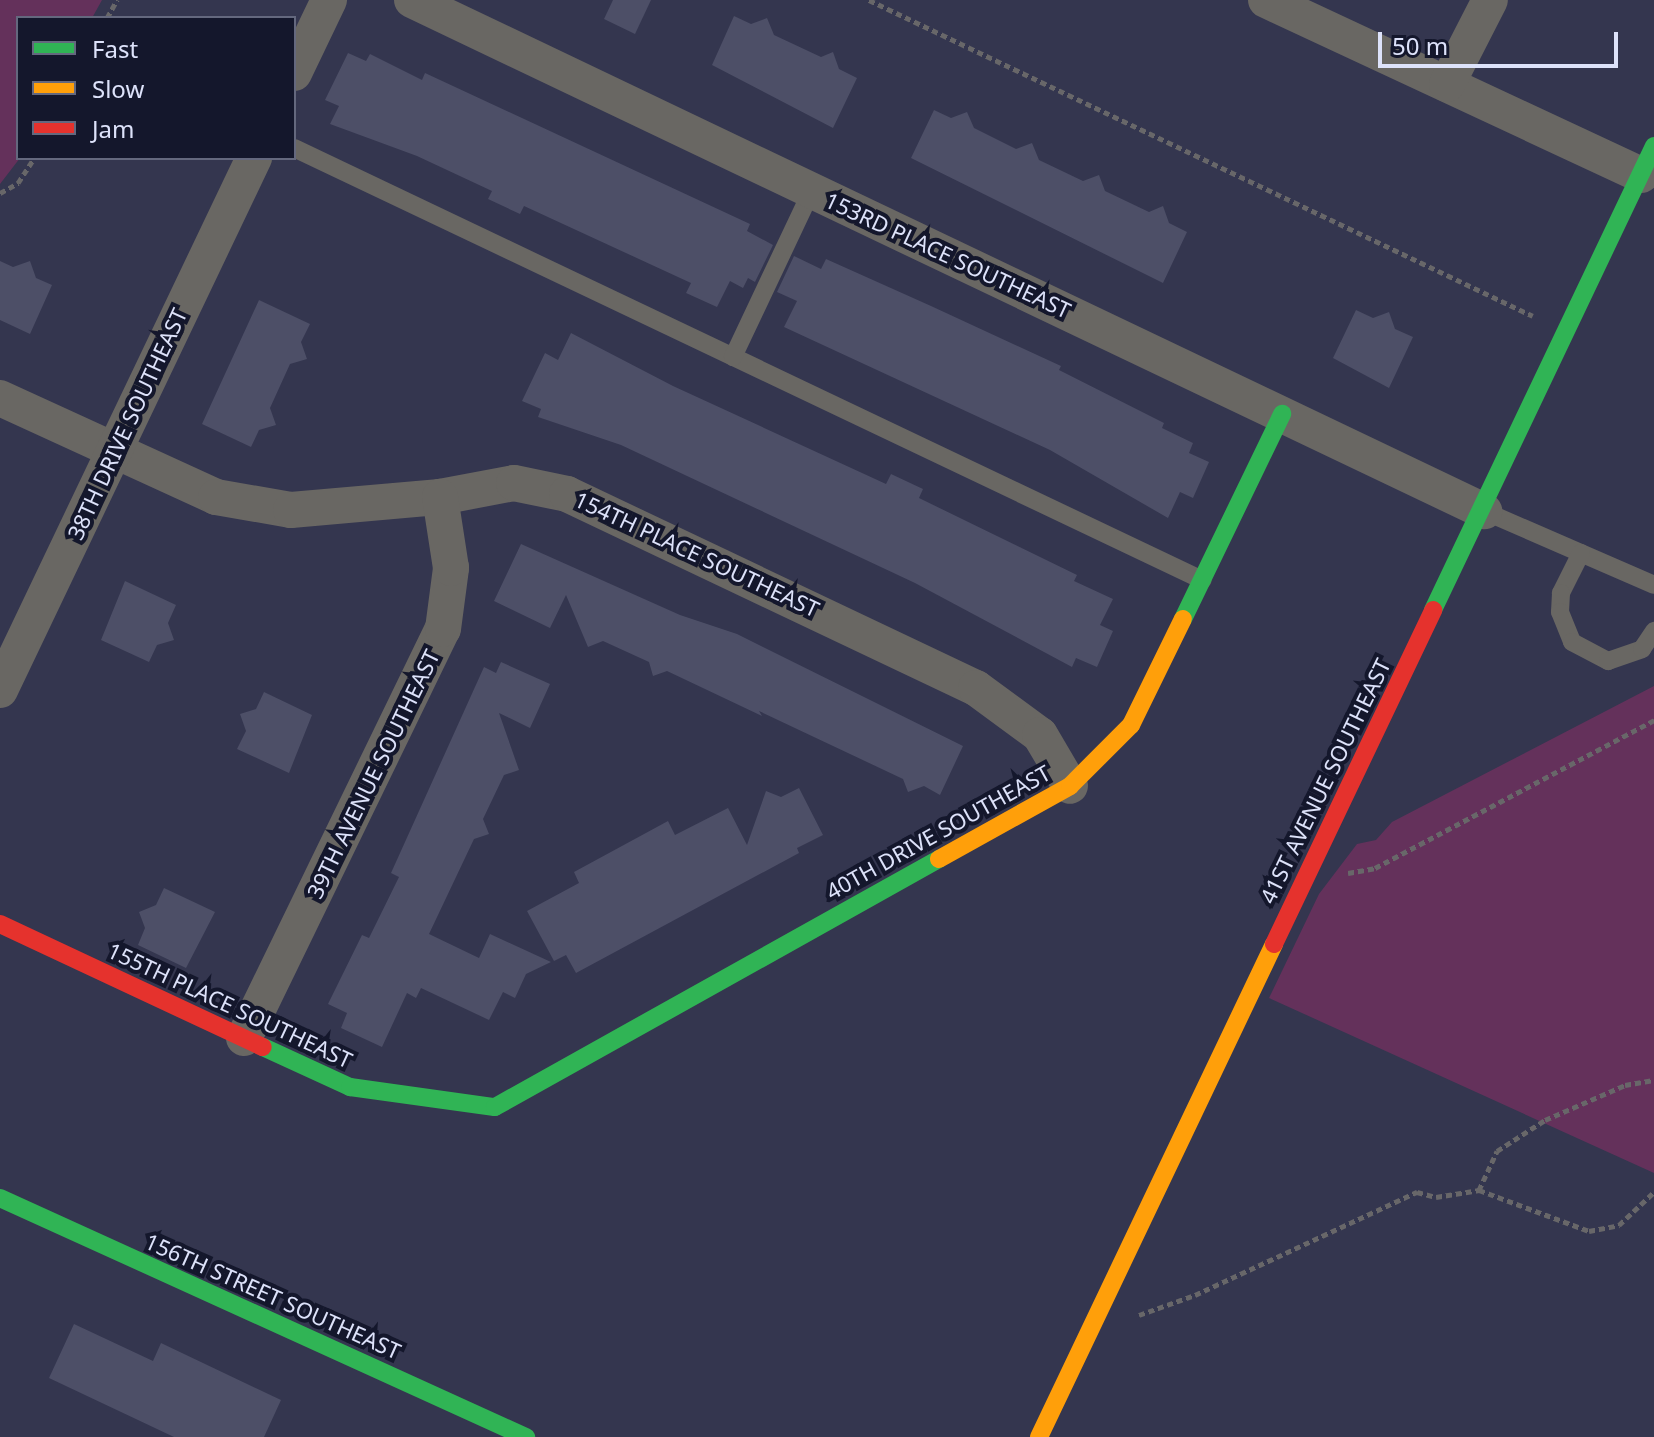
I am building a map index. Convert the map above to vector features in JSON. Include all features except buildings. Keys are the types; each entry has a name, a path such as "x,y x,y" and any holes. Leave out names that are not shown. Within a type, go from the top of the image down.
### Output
{"street":[{"path":"296,69 329,0"},
{"name":"153RD PLACE SOUTHEAST","path":"412,0 1484,511"},
{"path":"1266,0 1447,84 1647,160"},
{"path":"1447,84 1490,0"},
{"name":"38TH DRIVE SOUTHEAST","path":"0,690 253,160"},
{"name":"41ST AVENUE SOUTHEAST","path":"1039,1437 1308,871 1484,511 1647,160"},
{"name":"154TH PLACE SOUTHEAST","path":"0,398 216,497 291,510 440,497 514,483 567,494 669,538 976,688 1040,735 1070,786"},
{"name":"40TH DRIVE SOUTHEAST","path":"495,1107 1070,786 1131,725 1282,414"},
{"name":"39TH AVENUE SOUTHEAST","path":"244,1038 443,629 451,568 440,497"},
{"name":"155TH PLACE SOUTHEAST","path":"0,924 350,1087 495,1107"},
{"name":"156TH STREET SOUTHEAST","path":"0,1198 526,1437"}],"lane":[{"path":"296,149 1202,580"},
{"path":"733,357 812,190"},
{"path":"1484,511 1654,585"},
{"path":"1581,553 1560,602 1572,642 1608,661 1642,649 1654,631"}],"path":[{"path":"869,0 1566,334"},
{"path":"0,193 18,183 33,160"},
{"path":"1308,871 1337,875 1375,868 1654,720"},
{"path":"1479,1190 1497,1151 1545,1120 1625,1085 1654,1080"},
{"path":"1089,1333 1195,1295 1389,1201 1417,1192 1436,1197 1479,1190 1589,1231 1619,1225 1654,1192"}],"shaded area":[{"path":"0,0 102,0 93,16 16,16 16,160 18,160 0,184"},
{"path":"1654,686 1654,1173 1269,998 1319,894 1357,844 1376,840 1392,822"}],"traffic: fast":[{"path":"1433,610 1654,146"},
{"path":"1183,619 1282,414"},
{"path":"263,1047 350,1087 495,1107 939,859"},
{"path":"0,1198 526,1437"}],"traffic: slow":[{"path":"939,859 1070,786 1131,725 1183,619"},
{"path":"1039,1437 1274,944"}],"traffic: jam":[{"path":"1274,944 1433,610"},
{"path":"0,924 263,1047"}]}
